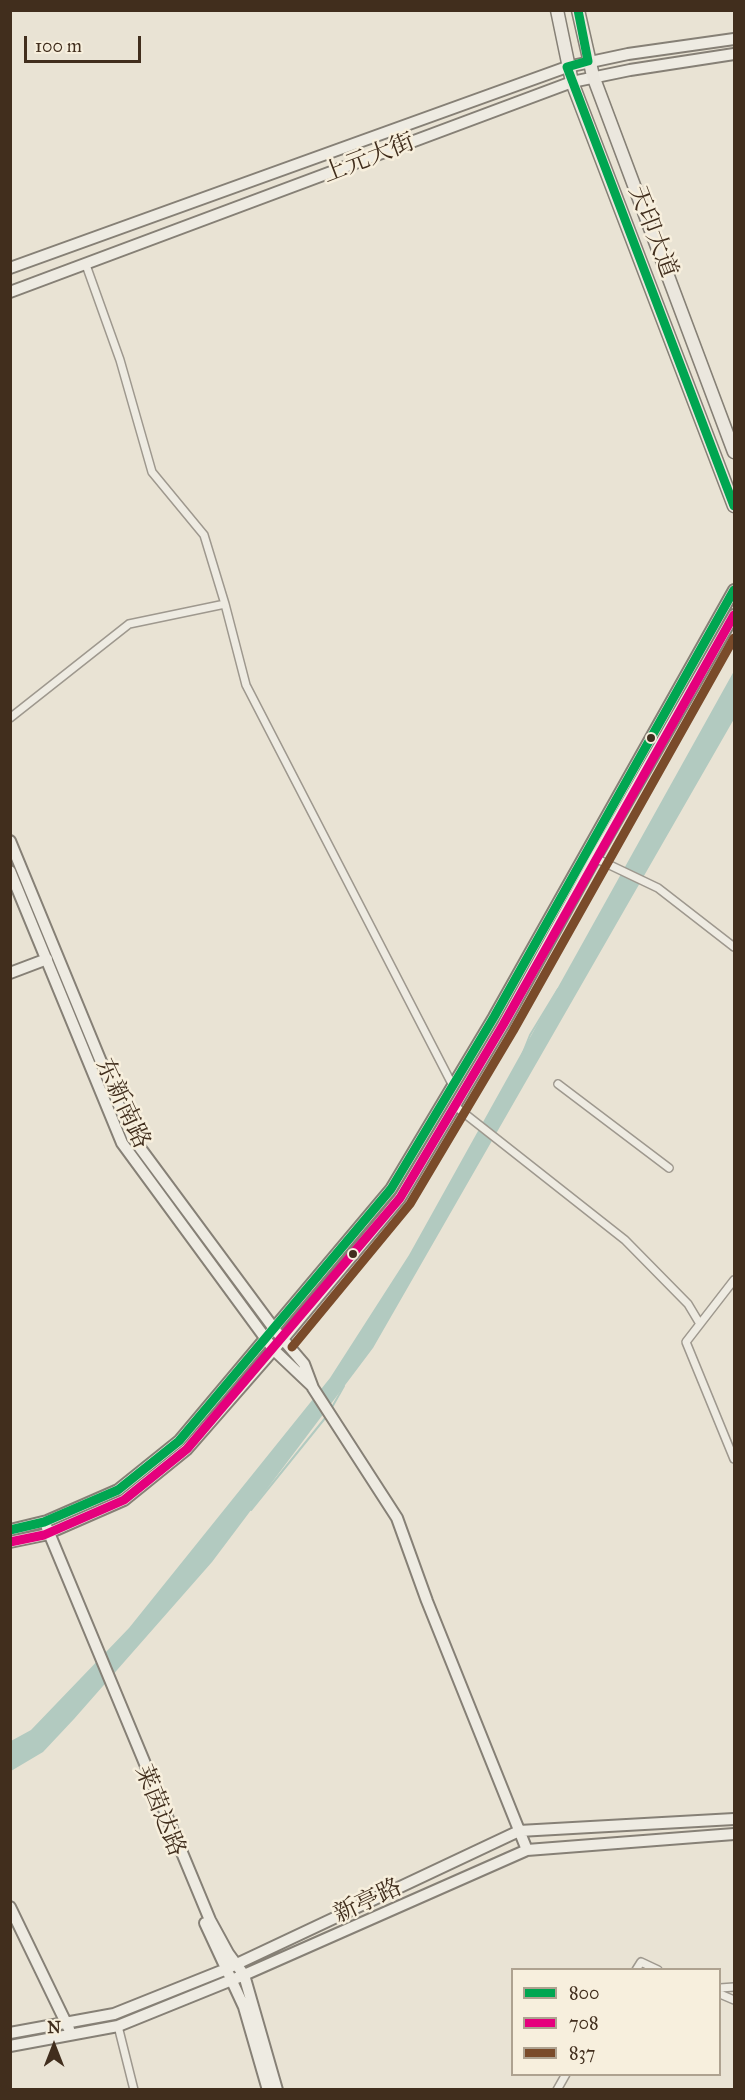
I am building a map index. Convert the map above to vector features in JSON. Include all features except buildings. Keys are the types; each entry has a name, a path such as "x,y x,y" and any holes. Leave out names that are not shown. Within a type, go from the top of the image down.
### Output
{"main road":[{"name":"天印大道","path":"557,10 567,67 572,82 735,506"},
{"name":"天印大道","path":"578,10 593,76 735,452"},
{"name":"上元大街","path":"10,268 567,67 588,61 735,39"},
{"name":"上元大街","path":"10,292 572,82 593,76 735,54"},
{"path":"10,1530 44,1522 118,1490 179,1441 264,1338 275,1330 391,1189 453,1086 735,590"},
{"path":"10,1542 46,1534 124,1500 187,1449 274,1350 400,1198 504,1026 595,858 735,615"},
{"name":"东新南路","path":"10,841 132,1137 275,1330 304,1365 313,1388"},
{"name":"东新南路","path":"10,872 122,1143 264,1338 313,1388"},
{"path":"10,973 46,959"},
{"path":"313,1388 397,1518 427,1601 527,1850"},
{"name":"莱茵达路","path":"44,1522 46,1534 119,1705 224,1970 244,2007 267,2090"},
{"path":"119,1705 210,1920 244,1975 277,2090"},
{"name":"新亭路","path":"10,2033 114,2014 224,1970 519,1832 735,1819"},
{"name":"新亭路","path":"10,2046 118,2026 244,1975 527,1850 735,1834"},
{"path":"10,1908 72,2035"}],"street":[{"path":"86,265 120,360 152,472 204,535 246,685 453,1086"},
{"path":"10,718 129,624 225,604"},
{"path":"595,858 658,888 735,947"},
{"path":"558,1084 669,1168"},
{"path":"455,1106 625,1240 688,1304 700,1324"},
{"path":"735,1280 686,1342 735,1459"},
{"path":"637,1968 641,1962 654,1968"},
{"path":"721,1994 735,2000"},
{"path":"118,2026 134,2090"},
{"path":"556,2090 565,2076"}],"shaded area":[{"path":"734,671 734,719 373,1348 212,1562 43,1752 11,1771 11,1741 31,1730 129,1628 330,1378 409,1255"}],"waterway":[{"path":"522,1055 530,1035 558,989"},
{"path":"331,1409 344,1386"},
{"path":"251,1510 326,1417"}],"transit line":[{"name":"800","path":"578,10 588,61 567,67 734,506"},
{"name":"800","path":"10,1530 44,1522 118,1490 179,1441 391,1189 494,1017 734,590"},
{"name":"708","path":"10,1542 44,1535 124,1500 187,1449 400,1198 503,1025 734,615"},
{"name":"837","path":"292,1347 410,1204 513,1031 734,638"}]}
